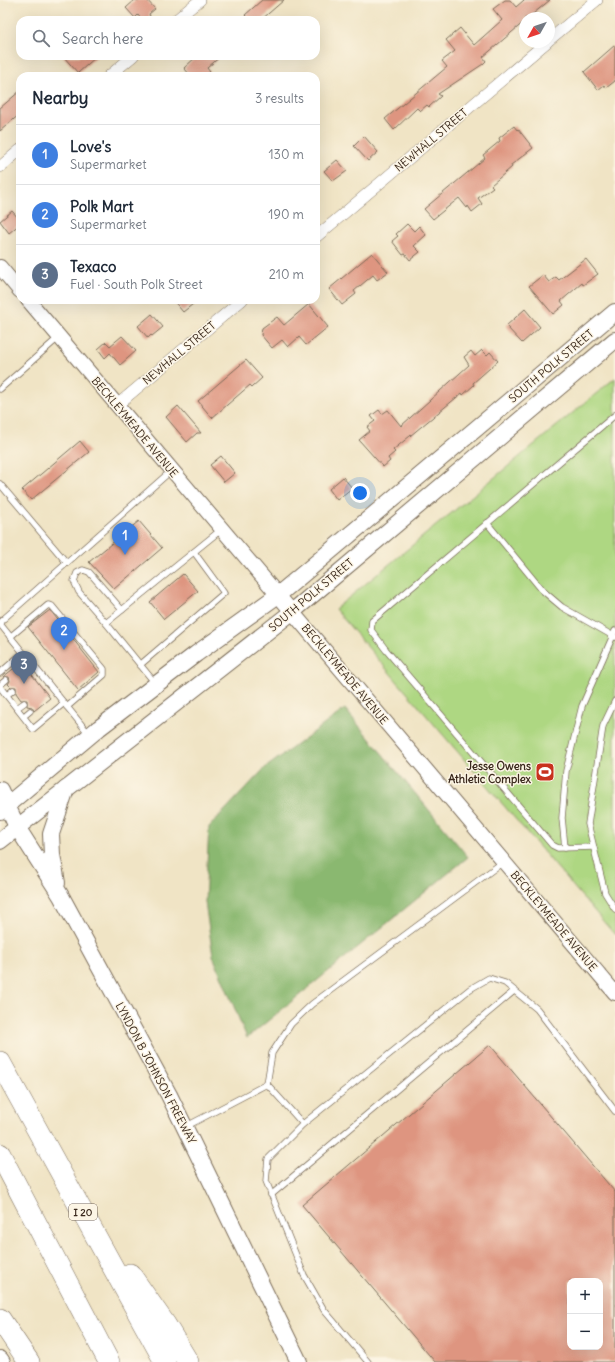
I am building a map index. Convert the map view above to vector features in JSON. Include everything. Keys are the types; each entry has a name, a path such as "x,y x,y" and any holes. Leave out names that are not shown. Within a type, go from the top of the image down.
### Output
{"highway":[{"name":"I 20","path":"0,1062 165,1362"},
{"path":"0,1154 109,1362"},
{"path":"72,1192 165,1324 188,1362"},
{"path":"0,1319 29,1362"}],"main road":[{"name":"SOUTH POLK STREET","path":"4,807 156,685 278,595 615,312"},
{"name":"SOUTH POLK STREET","path":"0,841 292,612 615,340"},
{"path":"540,374 555,390"},
{"path":"61,896 55,875 51,834 66,789"},
{"name":"LYNDON B JOHNSON FREEWAY","path":"0,790 4,807 61,896 169,1095 299,1362"}],"street":[{"path":"181,16 200,0"},
{"name":"NEWHALL STREET","path":"555,35 596,0"},
{"name":"NEWHALL STREET","path":"320,234 540,48"},
{"path":"114,72 128,60"},
{"path":"0,167 16,153"},
{"path":"0,267 16,286"},
{"name":"BECKLEYMEADE AVENUE","path":"31,304 615,993"},
{"name":"NEWHALL STREET","path":"117,405 237,304"}],"lane":[{"path":"0,389 59,337"},
{"path":"593,846 558,848 552,846 386,650 372,630 372,621 615,415"},
{"path":"91,736 0,623 172,470"},
{"path":"0,484 67,563"},
{"path":"488,523 542,590 562,608 614,634 582,706 566,771 562,818 565,848"},
{"path":"106,623 222,529"},
{"path":"140,665 224,593 194,552"},
{"path":"122,610 89,572 83,570 77,573 74,581 79,592 156,685"},
{"path":"6,680 0,686 33,729 104,675 104,669 52,606 48,606 10,637"},
{"path":"0,673 23,653"},
{"path":"24,665 30,661"},
{"path":"32,674 37,670"},
{"path":"42,688 48,683"},
{"path":"7,695 13,690"},
{"path":"49,696 54,691"},
{"path":"615,701 603,726 588,824 605,893 615,909"},
{"path":"17,708 24,703"},
{"path":"24,716 30,711"},
{"path":"267,1084 272,1053 291,1024 307,1009 415,926 504,861"},
{"path":"368,1362 324,1310 304,1275 266,1181 268,1159 303,1124 470,989 489,978 505,983 536,1009 615,1111"},
{"path":"271,1195 514,991"},
{"path":"267,1084 303,1124"},
{"path":"185,1127 267,1084"}],"green space":[{"name":"Jesse Owens Athletic Complex","path":"615,378 615,935 335,609"},
{"path":"345,709 468,857 247,1038 213,956 205,902 209,827 265,768"}],"building":[{"path":"135,0 147,0 155,9 149,14 150,16 133,16 126,8"},
{"path":"262,0 284,0 266,16 245,15"},
{"path":"505,0 510,0 516,7 524,0 550,0 535,12 519,12 519,26 483,57 486,61 483,64 438,94 441,96 429,107 427,105 420,111 417,108 394,130 385,119 447,67 442,61 455,51 446,40 460,28 474,45 502,20 493,9"},
{"path":"615,45 615,81 606,88 604,85 598,90 584,72"},
{"path":"67,60 93,60 79,72 77,72"},
{"path":"193,60 216,60 207,68 210,72 188,72 184,68"},
{"path":"16,94 16,117 0,131 0,108"},
{"path":"514,126 533,148 511,165 512,167 491,185 493,187 478,198 482,204 472,212 459,198 433,219 424,209 485,158 483,155 500,141 499,138"},
{"path":"364,136 378,152 368,161 354,146"},
{"path":"337,160 347,171 333,181 324,171"},
{"path":"12,211 16,216 16,227 9,233 0,221"},
{"path":"407,224 414,231 419,226 426,235 414,246 420,252 410,260 405,254 403,255 392,241 398,236 396,234"},
{"path":"372,253 388,272 377,280 373,275 354,291 356,294 342,305 329,289"},
{"path":"586,259 598,274 583,285 582,283 561,301 564,305 553,314 529,286 543,275 549,282 556,277 559,280"},
{"path":"176,304 193,304 183,312"},
{"path":"309,304 328,327 306,345 299,337 288,347 282,340 272,348 261,335 262,328 277,317 284,325"},
{"path":"525,309 540,327 522,343 506,326"},
{"path":"152,314 163,327 148,338 138,326"},
{"path":"122,336 136,351 120,365 110,353 105,358 98,349 106,342 110,346"},
{"path":"482,350 487,355 490,352 498,361 473,383 474,385 463,395 462,393 393,450 395,452 388,458 390,461 383,467 359,440 370,431 367,427 375,421 371,416 379,410 382,414 388,410 401,426 469,365 464,357 471,351 475,356"},
{"path":"246,360 262,378 252,387 250,385 212,418 198,401"},
{"path":"178,406 201,433 197,433 187,442 166,417"},
{"path":"80,441 89,452 31,500 22,490"},
{"path":"221,456 235,473 224,482 210,465"},
{"path":"343,477 352,488 337,500 329,489"},
{"path":"139,521 162,548 114,589 89,562"},
{"path":"183,574 198,591 164,619 150,602"},
{"path":"50,610 99,672 78,690 28,627"},
{"path":"22,662 50,698 34,711 32,707 27,706 27,700 21,700 16,693 16,687 11,687 8,684 10,681 9,677 3,677"},
{"path":"490,1045 615,1192 615,1362 435,1362 302,1205"}],"place":[{"name":"Love's","path":"125,555"},
{"name":"Polk Mart","path":"64,650"},
{"name":"Texaco","path":"24,684"},
{"name":"Jesse Owens Athletic Complex","path":"545,772"}]}
